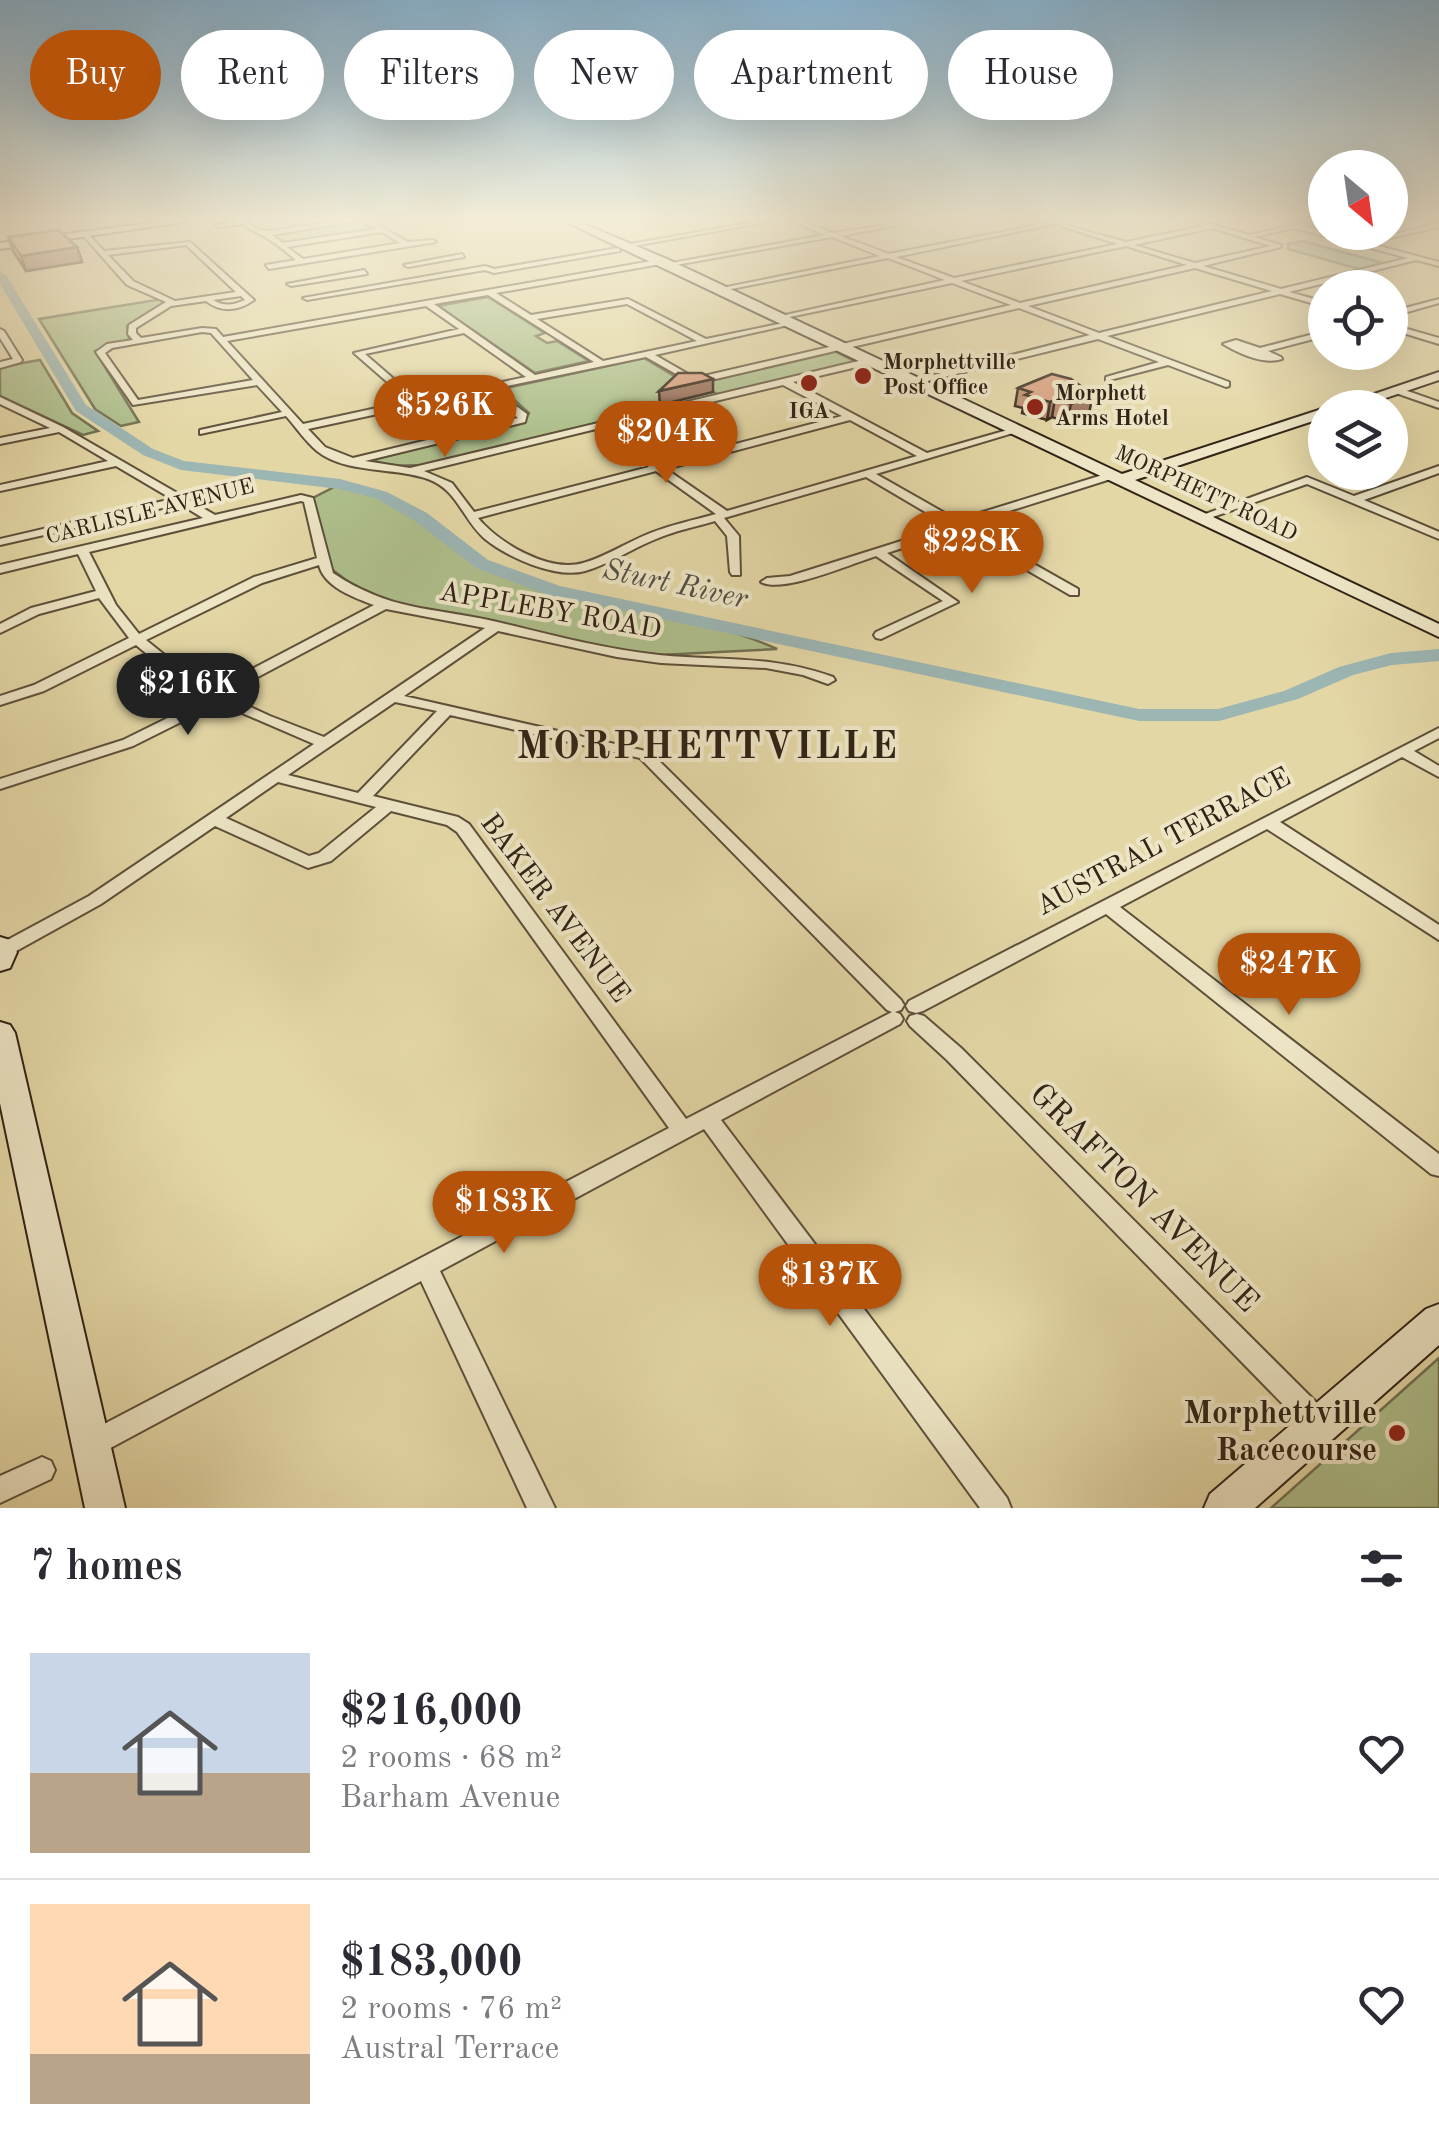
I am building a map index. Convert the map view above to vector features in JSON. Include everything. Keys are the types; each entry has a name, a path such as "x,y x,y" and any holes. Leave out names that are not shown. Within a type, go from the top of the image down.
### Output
{"main road":[{"name":"MORPHETT ROAD","path":"722,289 1439,631"},
{"path":"1396,390 1439,376"},
{"path":"1117,477 1308,417"},
{"path":"0,1033 104,1508"},
{"path":"1224,1508 1439,1320"}],"street":[{"path":"148,289 166,296 170,304"},
{"path":"139,341 132,334 132,326 170,304 242,292 239,289"},
{"path":"307,298 349,289"},
{"path":"444,289 458,298"},
{"path":"220,340 504,289"},
{"path":"301,427 706,342 913,289"},
{"path":"977,289 1226,384"},
{"path":"648,354 694,382 1098,289"},
{"path":"1273,289 1308,300"},
{"path":"915,381 1291,289"},
{"path":"488,292 602,364"},
{"path":"528,318 628,301 706,342"},
{"path":"1408,310 1439,301"},
{"path":"427,303 534,378"},
{"path":"258,382 136,403 100,352 104,348 208,330 220,340 322,449 352,461 442,480 456,491 494,540 517,553 563,567 582,568 655,535 1018,430"},
{"path":"416,403 358,352 465,330"},
{"path":"0,331 18,360 0,365"},
{"path":"1408,331 1439,340"},
{"path":"1260,351 1278,359 1266,359 1227,344 1260,351 1308,338"},
{"path":"410,472 872,361"},
{"path":"1108,379 1168,362"},
{"path":"810,375 892,370"},
{"path":"785,382 926,457"},
{"path":"352,461 522,420 524,416 486,388"},
{"path":"1408,394 1439,405"},
{"path":"0,400 60,428 212,518"},
{"path":"203,432 288,413"},
{"path":"472,516 850,417"},
{"path":"598,426 720,515 733,536 736,572"},
{"path":"0,441 60,428"},
{"path":"0,488 120,462"},
{"path":"1354,500 1437,470"},
{"path":"868,474 1074,592"},
{"path":"767,582 791,579 1117,477"},
{"path":"1203,518 1306,480 1439,536"},
{"name":"CARLISLE AVENUE","path":"0,569 292,498 308,500 316,520 322,561"},
{"path":"0,542 182,500"},
{"path":"82,550 112,609 138,641 215,696 323,742"},
{"path":"878,552 952,602 881,635"},
{"path":"0,701 39,688 258,580 322,561"},
{"name":"APPLEBY ROAD","path":"322,561 327,576 381,607 495,627 601,652 664,659 773,662 828,680"},
{"path":"0,629 36,610 104,593"},
{"path":"0,784 139,738 381,607"},
{"path":"1,953 95,900 495,627"},
{"path":"392,697 645,755 893,1012 907,1025 917,1014"},
{"path":"362,798 446,710"},
{"name":"AUSTRAL TERRACE","path":"917,1014 1439,732"},
{"path":"1402,751 1439,772"},
{"name":"BAKER AVENUE","path":"276,777 452,821 463,828 682,1130"},
{"path":"213,819 308,862 325,857 388,805"},
{"path":"1268,822 1439,934"},
{"path":"1108,908 1439,1167"},
{"path":"90,1445 707,1117 893,1012"},
{"name":"GRAFTON AVENUE","path":"917,1014 1320,1424"},
{"path":"707,1117 998,1508"},
{"path":"426,1267 542,1508"},
{"path":"0,1490 42,1470"}],"green space":[{"path":"488,297 545,333 536,336 547,343 557,341 589,361 535,373 438,306"},
{"path":"162,299 165,304 127,326 129,340 95,351 139,422 121,426 95,409 39,319"},
{"path":"834,351 856,362 719,395 698,383"},
{"path":"644,358 686,383 677,386 654,409 423,465 392,466 371,460 524,423 529,413 502,389"},
{"path":"40,360 72,413 98,431 83,435 0,396 0,367"},
{"path":"340,484 404,507 505,575 572,596 710,626 777,649 640,656 381,607 321,561 309,500"},
{"name":"Morphettville Racecourse","path":"1439,1358 1439,1508 1271,1508"}],"building":[{"path":"678,373 702,373 713,379 659,391"},
{"path":"1052,374 1071,379 1093,395 1071,404 1025,395 1031,392 1018,388"}],"waterway":[{"name":"Sturt River","path":"9,289 81,408 148,452 181,465 340,484 381,495 421,517 482,564 555,591 1139,715 1219,715 1291,695 1346,671 1391,659 1439,655"}],"place":[{"name":"Morphettville Post Office","path":"863,376"},
{"name":"IGA","path":"809,383"},
{"name":"Morphett Arms Hotel","path":"1035,407"},
{"name":"Morphettville Racecourse","path":"1397,1433"}],"district":[{"name":"MORPHETTVILLE","path":"708,748"}]}
